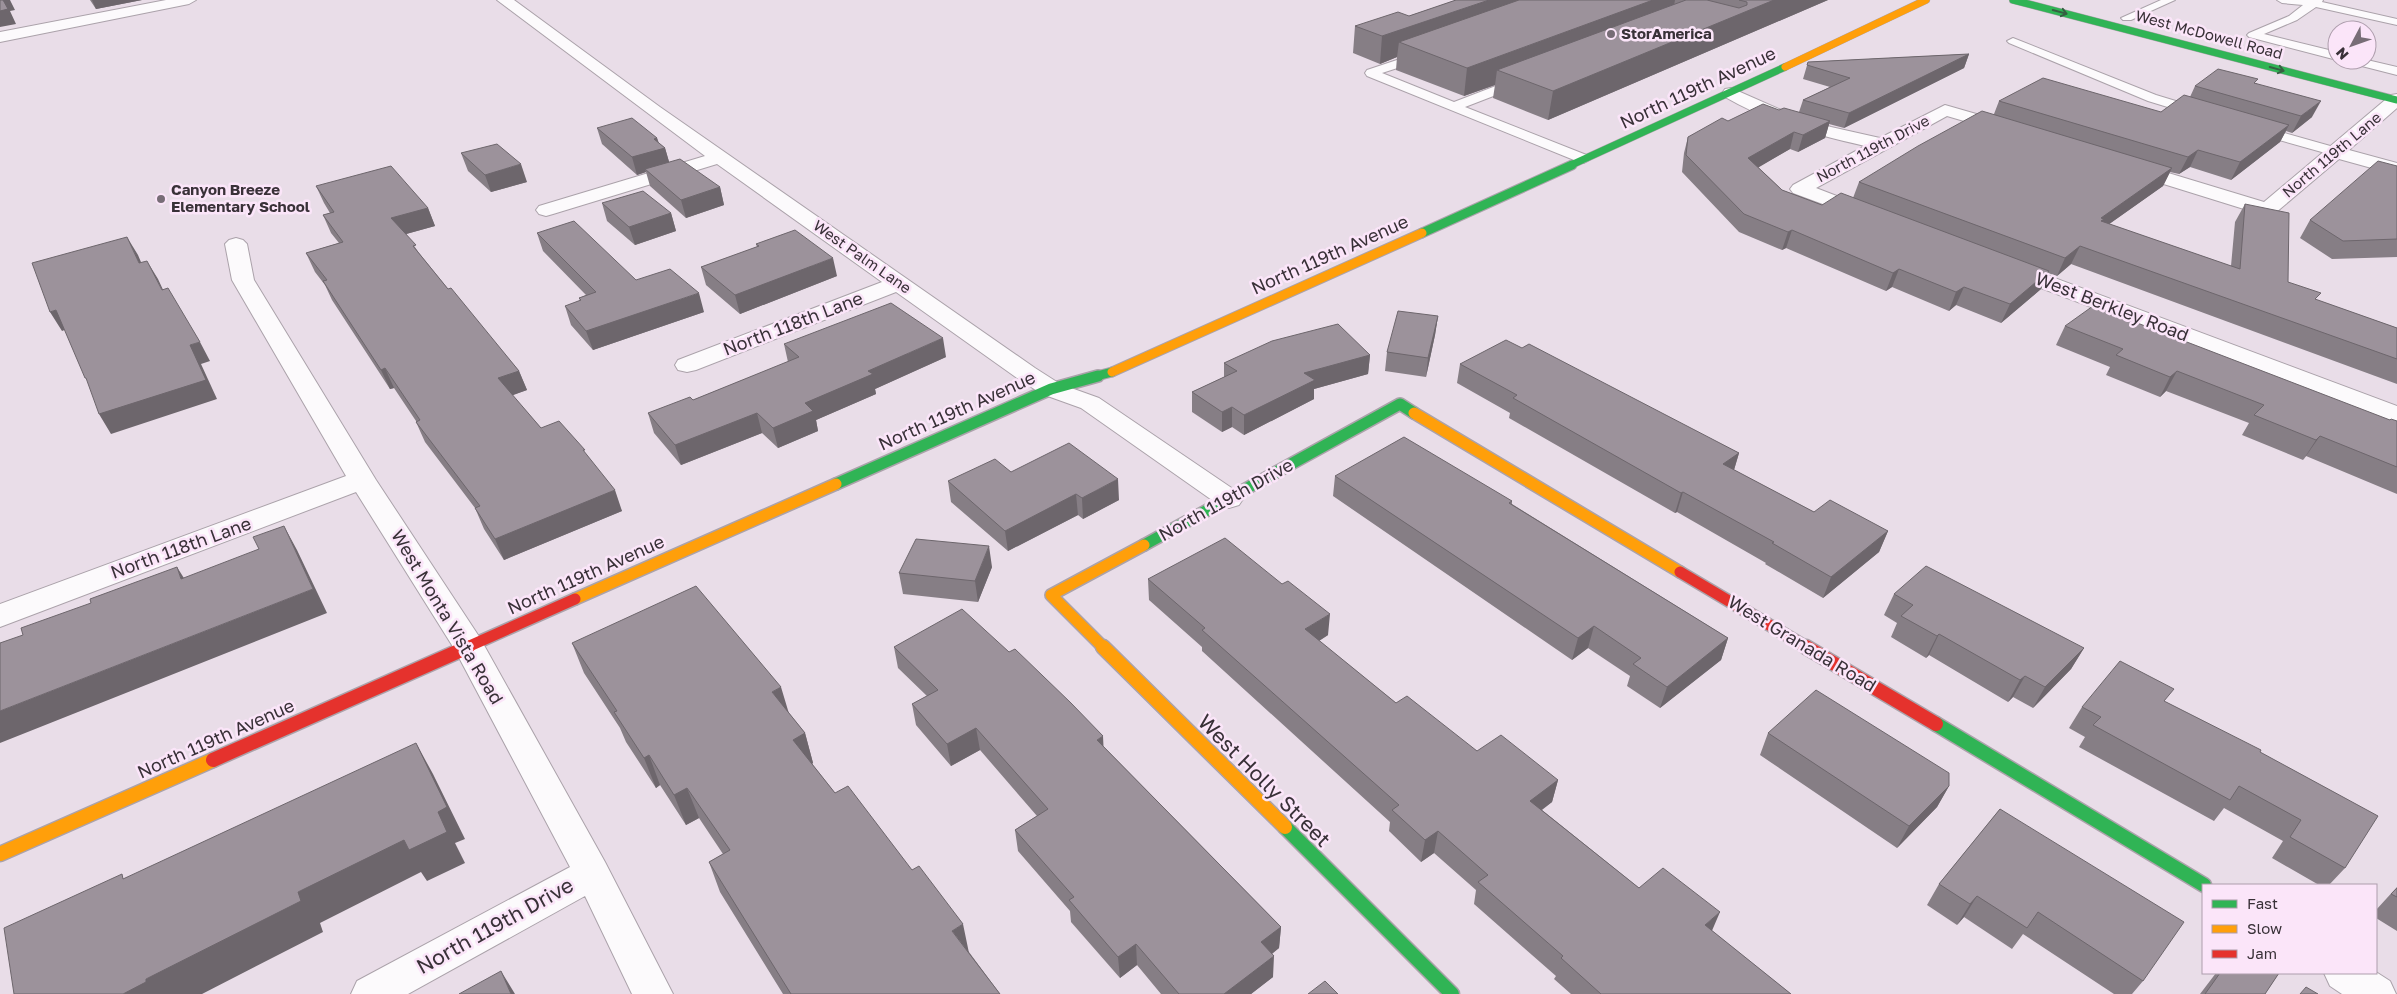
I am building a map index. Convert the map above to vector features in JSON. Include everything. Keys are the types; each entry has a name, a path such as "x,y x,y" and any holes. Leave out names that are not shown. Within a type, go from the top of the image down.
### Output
{"street":[{"path":"0,37 189,0"},
{"name":"West Palm Lane","path":"504,0 720,157 1051,389 1090,403 1229,499"},
{"name":"North 119th Avenue","path":"0,854 1051,389 1110,373 1730,93 1926,0"},
{"name":"West McDowell Road","path":"2013,0 2397,100"},
{"name":"West McDowell Road","path":"2055,0 2253,50"},
{"path":"1730,93 1746,103 1843,137 1882,144"},
{"name":"North 119th Lane","path":"2116,163 2267,210 2397,100"},
{"name":"North 119th Drive","path":"1884,220 1800,189 1945,110 2021,133"},
{"path":"2336,152 2397,169"},
{"path":"546,210 720,157"},
{"name":"West Monta Vista Road","path":"236,244 243,280 362,480 468,646 592,873 653,994"},
{"name":"West Berkley Road","path":"1986,259 2397,415"},
{"name":"North 118th Lane","path":"687,365 899,284"},
{"name":"North 119th Drive","path":"1050,595 1400,404"},
{"name":"West Granada Road","path":"1400,404 2202,884"},
{"name":"North 118th Lane","path":"0,616 362,480"},
{"name":"West Holly Street","path":"1050,595 1452,994"},
{"name":"North 119th Drive","path":"371,994 592,873"},
{"path":"2346,974 2376,994"}],"lane":[{"path":"2128,18 2170,0"},
{"path":"2282,0 2316,2 2397,22"},
{"path":"2316,2 2293,18 2253,35 2327,54"},
{"path":"2013,41 2144,94 2206,115"},
{"path":"1436,50 1371,74 1584,159"},
{"path":"2377,66 2397,71"},
{"path":"1454,107 1526,79"},
{"path":"2244,126 2336,152"}],"building":[{"path":"0,0 3,0 8,9 0,11"},
{"path":"1456,0 1489,0 1382,36 1355,26 1398,12 1409,16"},
{"path":"1519,0 1653,0 1467,68 1399,42"},
{"path":"1686,0 1707,0 1739,8 1747,5 1747,2 1739,0 1774,0 1553,91 1497,70"},
{"path":"1969,54 1849,113 1803,100 1850,78 1807,65 1808,62"},
{"path":"2218,69 2258,79 2254,83 2321,101 2301,116 2195,86"},
{"path":"2043,78 2161,112 2184,95 2289,125 2240,162 2198,150 2188,157 1999,101"},
{"path":"1763,104 1779,110 1784,108 1830,121 1803,135 1794,132 1748,158 1782,190 1822,205 1841,193 2049,271 2010,304 1964,287 1956,292 1899,269 1893,273 1792,230 1788,232 1744,214 1686,155 1688,137 1722,118 1728,121"},
{"path":"1982,111 2172,168 2101,218 2104,219 2101,221 2240,269 2245,204 2289,213 2288,282 2321,293 2315,299 2397,328 2397,359 2080,246 2065,258 1859,182 1918,146"},
{"path":"632,118 657,138 654,139 665,148 632,157 597,128"},
{"path":"497,144 521,164 485,175 461,153"},
{"path":"680,159 720,187 681,200 645,169"},
{"path":"2378,161 2397,166 2397,239 2343,241 2310,220"},
{"path":"391,166 428,208 391,218 416,245 413,246 448,289 451,288 519,371 498,378 541,428 559,421 585,450 583,450 615,490 495,539 475,508 480,506 416,422 420,420 385,368 381,370 323,281 327,280 306,253 343,242 323,215 334,212 316,186"},
{"path":"643,191 671,213 629,227 602,203"},
{"path":"574,221 636,280 670,269 699,293 586,331 565,306 581,300 579,298 596,292 537,233"},
{"path":"795,230 833,258 735,295 701,267 759,246 756,244"},
{"path":"127,237 139,263 147,261 162,290 168,288 200,342 190,345 206,380 99,414 86,378 56,310 50,312 32,263"},
{"path":"891,303 943,338 868,371 873,374 805,403 813,411 773,428 757,413 675,445 648,413 690,397 693,400 799,357 784,344"},
{"path":"2093,306 2390,420 2397,421 2397,467 2320,436 2316,440 2254,415 2264,405 2177,371 2170,377 2116,355 2123,349 2065,326"},
{"path":"1398,311 1438,316 1428,358 1387,352"},
{"path":"1338,324 1370,355 1304,373 1315,380 1244,415 1232,407 1222,412 1192,392 1237,371 1224,363 1272,341"},
{"path":"1506,340 1522,348 1529,344 1739,453 1723,464 1814,512 1830,500 1888,531 1831,577 1772,543 1774,542 1683,492 1681,493 1513,398 1517,395 1460,364"},
{"path":"1404,437 1512,501 1509,503 1728,638 1667,687 1633,664 1641,658 1594,626 1578,638 1335,476"},
{"path":"1069,443 1118,479 1082,498 1076,494 1005,531 948,481 995,459 1011,472"},
{"path":"284,526 313,589 0,711 0,643 23,635 21,628 91,603 90,599 177,567 181,579 259,549 253,537"},
{"path":"1225,538 1282,584 1288,581 1330,614 1305,629 1396,703 1407,696 1477,751 1501,735 1558,780 1530,801 1639,888 1663,868 1720,912 1705,925 1791,994 1601,994 1561,958 1563,956 1478,882 1488,875 1438,831 1425,840 1392,810 1399,805 1202,630 1205,628 1148,579"},
{"path":"916,539 989,546 975,581 899,573"},
{"path":"1926,566 2084,648 2045,687 2025,676 2020,680 1939,634 1937,636 1901,616 1913,605 1894,594"},
{"path":"696,586 781,687 772,692 805,733 793,740 835,793 848,786 912,870 919,866 963,924 952,931 1000,994 791,994 709,862 730,850 687,788 674,795 649,755 644,758 614,712 617,711 572,643"},
{"path":"962,609 1009,652 1015,649 1071,703 1103,736 1097,740 1281,927 1261,942 1274,956 1224,994 1179,994 1136,944 1118,957 1069,900 1074,897 1015,830 1048,809 976,728 947,744 912,704 938,690 894,647"},
{"path":"2120,661 2174,689 2164,701 2261,750 2260,752 2378,816 2345,868 2290,837 2301,820 2239,786 2230,800 2093,725 2101,717 2082,707"},
{"path":"1816,690 1949,773 1949,786 1909,826 1768,733"},
{"path":"416,743 447,807 438,812 447,832 409,850 404,840 298,892 301,901 146,979 146,982 123,994 14,994 4,928 122,874 123,879"},
{"path":"2000,809 2184,922 2143,981 2038,912 2027,928 1977,896 1970,904 1939,884"},
{"path":"2397,888 2397,897 2391,894"},
{"path":"501,971 511,994 459,994"},
{"path":"2219,974 2278,974 2265,994 2205,994"},
{"path":"1325,981 1338,994 1308,994"},
{"path":"2306,987 2318,994 2300,994"}],"traffic: fast":[{"path":"2013,0 2397,100"},
{"path":"1422,233 1785,67"},
{"path":"836,484 1051,389 1112,372"},
{"path":"1144,545 1400,404 1414,413"},
{"path":"1936,724 2202,884"},
{"path":"1285,827 1452,994"}],"traffic: slow":[{"path":"1785,67 1926,0"},
{"path":"1112,372 1422,233"},
{"path":"1414,413 1680,572"},
{"path":"575,599 836,484"},
{"path":"1144,545 1051,595 1285,827"},
{"path":"0,854 213,760"}],"traffic: jam":[{"path":"1680,572 1936,724"},
{"path":"213,760 575,599"}],"place":[{"name":"StorAmerica","path":"1611,34"},
{"name":"Canyon Breeze Elementary School","path":"161,199"}]}
